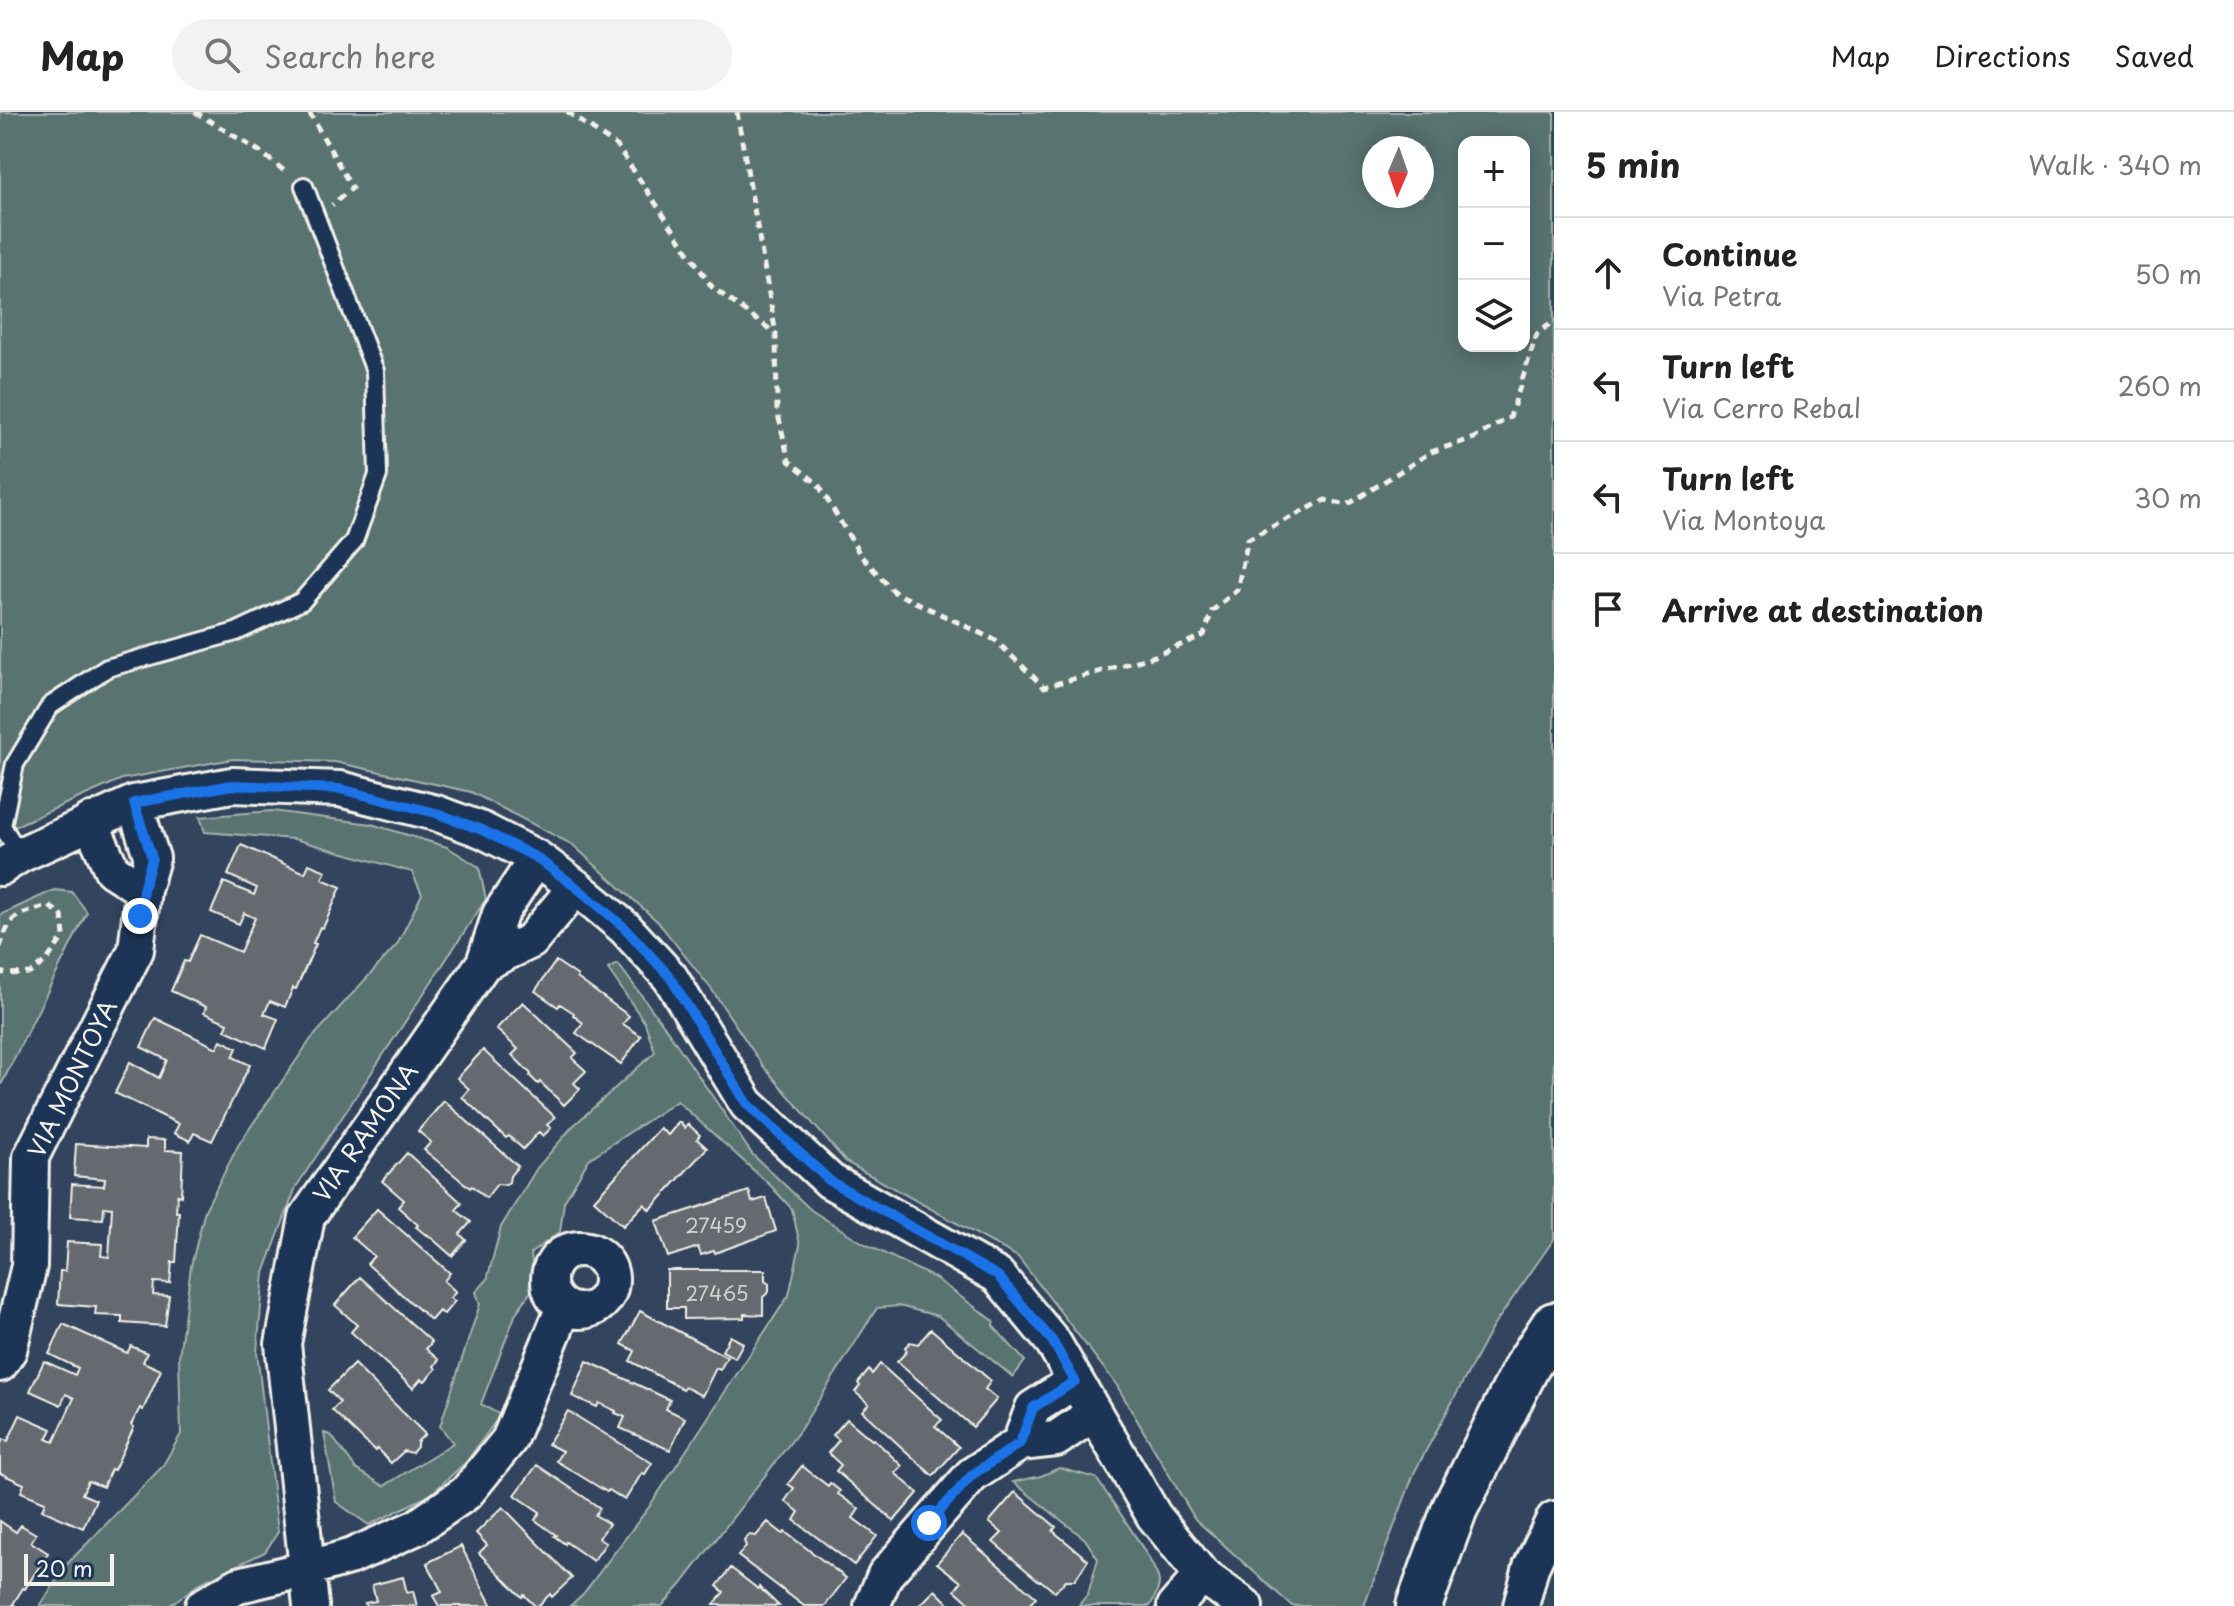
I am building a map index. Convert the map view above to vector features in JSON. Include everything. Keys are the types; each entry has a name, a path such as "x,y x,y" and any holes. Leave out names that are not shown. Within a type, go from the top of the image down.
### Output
{"main road":[{"path":"1419,1606 1455,1508 1527,1366 1554,1325"}],"street":[{"path":"10,862 90,821 134,803 232,785 340,789 436,813 482,830 537,858 625,928 670,977 747,1104 830,1181 998,1276 1053,1342 1154,1516 1202,1575 1235,1603"},
{"name":"VIA MONTOYA","path":"0,1364 9,1350 29,1266 15,1189 136,950 143,890 152,858 134,803"},
{"path":"90,821 112,870 143,890"},
{"name":"VIA RAMONA","path":"311,1606 283,1344 307,1217 484,963 500,914 537,858"},
{"path":"484,963 531,941 576,887"},
{"path":"203,1606 239,1585 352,1556 417,1527 466,1493 509,1440 564,1307"},
{"path":"1020,1443 1033,1408 1075,1381"},
{"path":"872,1606 885,1575 972,1475 1020,1443 1056,1439 1094,1413"},
{"path":"1521,1606 1531,1567 1554,1519"},
{"path":"1175,1606 1202,1575"}],"lane":[{"path":"10,862 2,826 15,764 50,706 107,668 236,632 302,601 354,541 378,475 375,371 304,186"}],"path":[{"path":"195,112 259,151 304,186"},
{"path":"309,112 352,188 316,219"},
{"path":"567,112 617,146 712,287 776,334"},
{"path":"737,112 776,334 777,410 789,461 818,484 861,556 894,592 995,640 1044,687 1155,656 1204,635 1212,611 1237,590 1248,539 1325,500 1347,505 1431,452 1474,438 1510,417 1537,334 1554,321"},
{"path":"0,947 8,924 20,914 49,906 62,915 64,936 47,960 30,973 0,972"}],"green space":[{"path":"0,112 1554,112 1554,1239 1492,1328 1415,1471 1364,1606 1292,1606 1195,1519 1116,1384 1018,1257 846,1162 763,1066 712,990 658,922 573,845 471,792 335,762 233,759 122,779 22,823 0,837"},
{"path":"272,811 371,824 447,847 479,867 486,899 296,1187 264,1273 257,1352 278,1532 265,1552 200,1583 169,1606 40,1606 68,1563 162,1467 181,1434 179,1357 191,1266 205,1210 239,1144 311,1039 397,945 422,894 412,872 294,839 205,832 200,817"},
{"path":"54,890 72,892 87,912 0,1087 0,915"},
{"path":"618,964 752,1154 811,1210 863,1243 935,1278 994,1321 993,1326 1025,1361 1013,1377 938,1316 899,1306 877,1308 800,1430 662,1606 570,1606 583,1594 649,1507 789,1295 800,1245 792,1209 770,1185 677,1101 589,1159 564,1202 560,1232 531,1253 534,1287 516,1313 481,1404 500,1415 466,1462 430,1495 369,1525 336,1502 324,1433 331,1435 356,1469 384,1486 453,1443 440,1426 480,1304 476,1292 487,1280 501,1227 537,1168 572,1127 655,1052 645,1023 608,969"},
{"path":"1059,1468 1096,1478 1132,1530 1159,1582 1150,1606 1078,1606 1088,1594 1098,1559 1085,1539 1013,1482 1041,1476"}],"building":[{"path":"241,845 305,873 309,864 326,871 322,879 341,887 285,1007 270,1001 264,1014 278,1019 266,1048 225,1030 228,1023 204,1013 206,1007 171,991 200,935 240,952 255,918 244,913 239,924 211,912 224,882 254,895 257,888 228,875"},
{"path":"556,961 629,1016 623,1024 641,1036 621,1064 576,1033 583,1023 574,1013 560,1004 558,1007 535,991"},
{"path":"523,1002 577,1053 572,1058 586,1071 574,1083 580,1089 564,1105 530,1076 512,1055 518,1049 496,1029"},
{"path":"155,1018 217,1048 221,1040 237,1048 233,1057 250,1065 212,1141 194,1133 190,1141 174,1133 179,1124 115,1093 130,1062 159,1078 167,1060 141,1047"},
{"path":"483,1050 555,1117 547,1125 551,1128 543,1136 539,1132 523,1149 509,1136 506,1138 462,1097 469,1089 457,1078"},
{"path":"444,1101 518,1166 506,1185 497,1184 486,1198 424,1150 431,1142 418,1131"},
{"path":"679,1122 685,1128 688,1124 700,1135 697,1139 707,1148 650,1210 644,1204 623,1226 594,1200 660,1128 668,1135"},
{"path":"146,1139 165,1140 165,1150 183,1151 181,1196 177,1195 176,1262 172,1262 170,1283 154,1282 153,1295 169,1296 165,1326 122,1323 122,1316 95,1315 96,1307 58,1304 60,1271 65,1271 67,1242 102,1244 101,1256 109,1257 112,1208 104,1207 103,1219 70,1217 72,1184 104,1186 105,1179 74,1176 76,1144 146,1148"},
{"path":"407,1153 462,1203 456,1210 471,1222 460,1234 466,1240 452,1256 416,1227 418,1225 398,1207 404,1200 382,1181"},
{"path":"749,1191 752,1202 766,1198 776,1231 715,1253 701,1255 698,1247 668,1257 656,1221"},
{"path":"377,1209 450,1273 444,1281 456,1292 450,1298 455,1301 444,1314 439,1311 431,1320 367,1264 374,1256 352,1237"},
{"path":"667,1270 765,1270 769,1292 763,1297 763,1315 684,1319 684,1308 667,1308"},
{"path":"360,1277 432,1342 426,1349 439,1360 434,1366 436,1369 413,1388 351,1332 357,1325 335,1305"},
{"path":"640,1311 727,1357 720,1370 716,1368 702,1396 630,1361 635,1351 622,1344"},
{"path":"63,1324 127,1353 131,1346 147,1353 143,1362 161,1370 143,1410 140,1408 131,1425 134,1427 103,1487 88,1481 82,1494 96,1500 83,1528 42,1510 45,1502 21,1492 24,1484 0,1473 0,1446 3,1439 8,1441 20,1415 52,1429 47,1439 54,1442 74,1398 66,1394 61,1405 30,1391 44,1361 75,1375 78,1368 49,1354"},
{"path":"931,1329 991,1381 985,1389 997,1399 973,1427 897,1362 910,1342 918,1344"},
{"path":"730,1336 743,1343 735,1358 722,1351"},
{"path":"587,1361 670,1400 666,1409 685,1418 670,1450 620,1428 625,1417 616,1411 572,1396"},
{"path":"354,1364 425,1434 412,1453 404,1451 391,1463 332,1410 340,1402 328,1390"},
{"path":"880,1364 942,1420 935,1426 959,1447 933,1476 862,1411 869,1404 855,1392 860,1386 858,1383 869,1370 872,1374"},
{"path":"568,1411 652,1463 625,1500 556,1461 562,1451 548,1444"},
{"path":"847,1419 902,1466 895,1473 918,1493 894,1521 836,1471 841,1465 828,1453 839,1440 833,1435"},
{"path":"537,1465 600,1508 595,1515 609,1524 599,1538 606,1543 593,1561 535,1520 540,1512 515,1495"},
{"path":"802,1466 828,1486 830,1483 840,1491 838,1494 859,1509 853,1518 877,1536 854,1565 794,1520 799,1512 785,1501 794,1488 788,1484"},
{"path":"1015,1492 1056,1527 1053,1531 1088,1560 1075,1580 1066,1580 1055,1592 993,1542 1002,1533 989,1522"},
{"path":"503,1507 572,1578 538,1606 524,1595 522,1597 479,1553 487,1545 476,1533"},
{"path":"0,1521 16,1532 21,1525 36,1534 31,1542 48,1553 13,1604 15,1606 0,1606"},
{"path":"768,1522 846,1578 825,1606 804,1606 738,1556 746,1546 744,1541 749,1535 756,1536"},
{"path":"962,1534 1036,1597 1031,1606 973,1606 955,1590 961,1582 937,1563"},
{"path":"461,1546 492,1606 439,1606 433,1596 442,1592 427,1563"},
{"path":"731,1568 759,1587 779,1606 714,1605 724,1592 717,1586"},
{"path":"403,1577 407,1593 413,1591 417,1606 366,1606 365,1603 376,1601 372,1585"},
{"path":"935,1590 951,1606 919,1606"}],"route":[{"path":"140,916 152,858 134,803 232,785 340,789 436,813 482,830 537,858 576,887 625,928 670,977 747,1104 830,1181 998,1276 1053,1342 1075,1381 1033,1408 1020,1443 972,1475 929,1523"}]}
